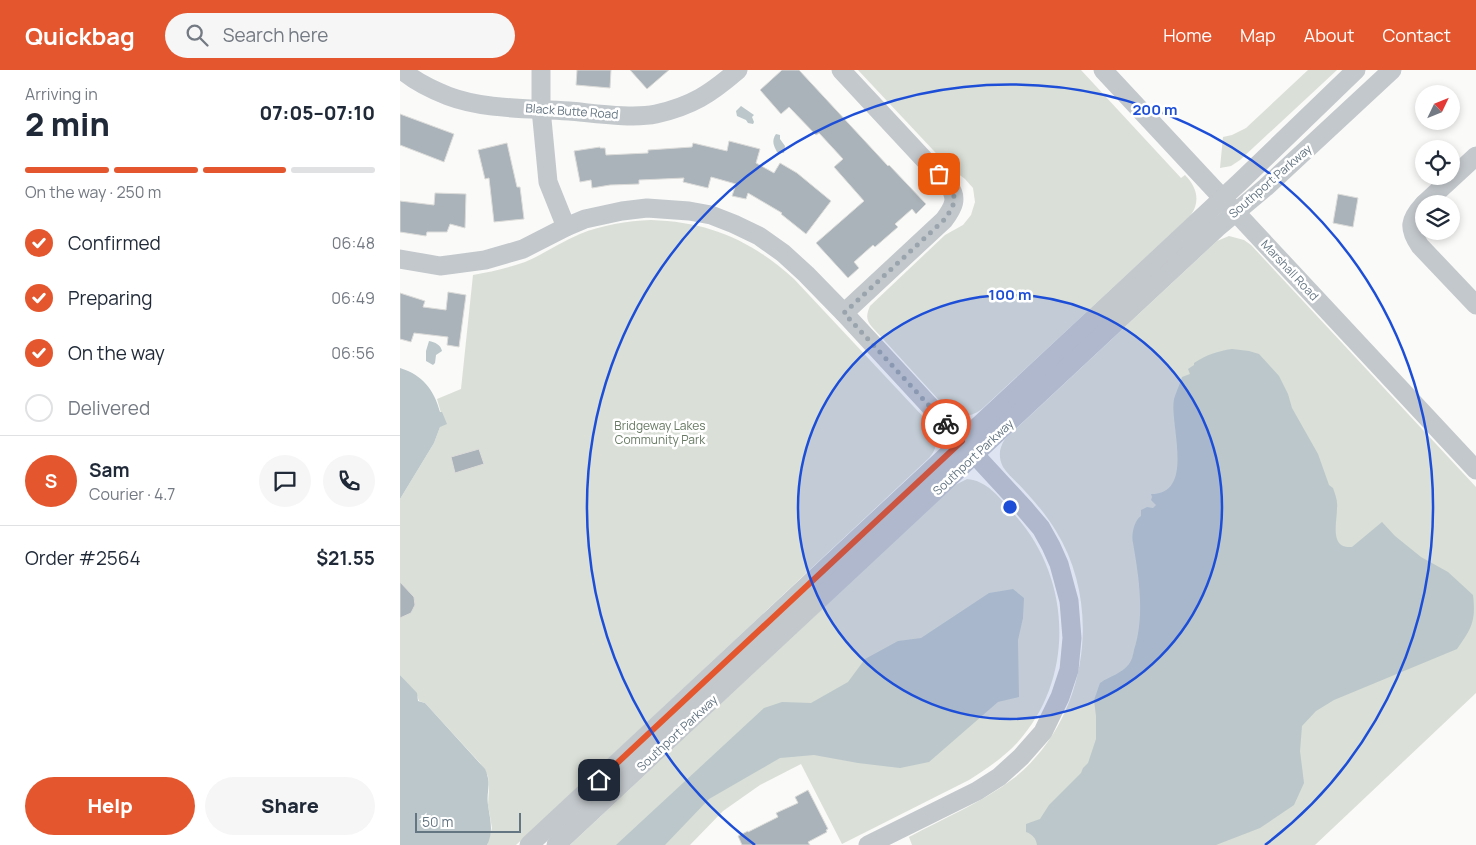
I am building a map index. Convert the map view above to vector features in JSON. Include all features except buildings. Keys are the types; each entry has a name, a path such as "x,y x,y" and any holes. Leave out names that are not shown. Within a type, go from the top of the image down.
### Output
{"street":[{"name":"Black Butte Road","path":"402,70 426,86 456,98 478,104 619,115 653,115 680,107 703,98 738,70"},
{"path":"541,70 541,109 548,182 566,227"},
{"path":"841,70 948,185 954,193 955,202 944,220 844,313"},
{"name":"Marshall Road","path":"1103,70 1476,470"},
{"name":"Southport Parkway","path":"529,845 1356,70"},
{"name":"Southport Parkway","path":"556,845 1236,211 1266,187 1392,70"},
{"path":"1434,195 1476,156"},
{"path":"400,259 440,266 485,260 523,250 566,227 594,217 648,208 671,208 711,215 734,224 759,236 783,253 844,313 1041,528 1060,564 1069,601 1072,638 1069,670 1060,697 1043,732 1021,757 999,777 977,791 868,845"},
{"path":"1415,215 1411,222 1415,238"},
{"path":"1416,240 1476,305"}],"green space":[{"path":"858,70 1081,70 1181,178 1185,175 1195,190 1196,205 1190,216 983,408 970,415 952,412 948,410 872,327 867,315 870,306 945,235 963,225 971,215 975,202 973,188 965,179 949,167"},
{"path":"1308,70 1337,70 1240,160 1231,166 1220,168 1223,137 1246,128"},
{"name":"Bridgeway Lakes Community Park","path":"651,220 710,229 745,244 778,265 794,279 929,423 936,437 936,446 928,459 516,845 487,845 492,828 488,805 488,776 480,763 425,703 419,701 416,693 400,675 400,499 434,443 440,427 441,413 437,399 461,389 473,275 525,262 573,237 597,228 624,222"},
{"path":"1229,236 1244,240 1251,245 1476,487 1476,693 1315,845 912,845 909,837 1002,787 1038,754 1058,726 1072,695 1080,662 1083,628 1080,594 1071,562 1049,520 1003,467 1000,449 1003,442 1217,241"},
{"path":"967,479 982,483 994,492 1033,539 1047,567 1056,597 1059,628 1057,659 1050,689 1036,717 1012,748 969,780 842,844 801,764 760,785 723,811 690,845 570,845 955,485"}],"shaded area":[{"path":"741,106 754,115 752,117 753,124 737,116 736,111"},
{"path":"776,134 780,135 780,139 785,146 784,153 777,152 775,148 773,141"},
{"path":"429,341 437,344 442,351 436,355 433,365 426,361"},
{"path":"1232,349 1259,354 1279,376 1288,394 1292,408 1318,454 1329,485 1333,488 1337,503 1336,534 1340,544 1352,547 1382,522 1395,536 1421,557 1448,572 1473,595 1474,611 1472,624 1457,649 1334,700 1316,711 1302,726 1300,751 1304,783 1294,805 1260,828 1216,845 1037,845 1036,840 1026,832 1026,824 1040,819 1049,805 1081,773 1088,763 1096,739 1094,700 1100,683 1122,670 1129,664 1132,657 1137,637 1140,610 1139,583 1132,540 1133,532 1135,524 1141,516 1141,510 1147,507 1153,508 1156,505 1151,500 1151,494 1165,491 1173,483 1177,470 1178,456 1173,410 1174,399 1182,377 1190,374 1188,369 1199,360 1212,354"},
{"path":"400,368 415,375 426,384 431,390 447,424 440,427 434,443 400,499"},
{"path":"1013,589 1024,598 1023,618 1018,640 1019,697 998,702 929,762 900,768 814,755 780,758 709,799 665,845 616,845 764,708 782,702 811,703 848,682 865,659 898,641 921,638 989,593"},
{"path":"400,675 417,693 418,701 425,703 485,769 488,779 491,825 487,845 400,845"}],"way so far":[{"path":"939,174 954,193 955,202 950,212 944,220 844,313 946,424"}],"route":[{"path":"599,780 962,441 946,424"}]}
